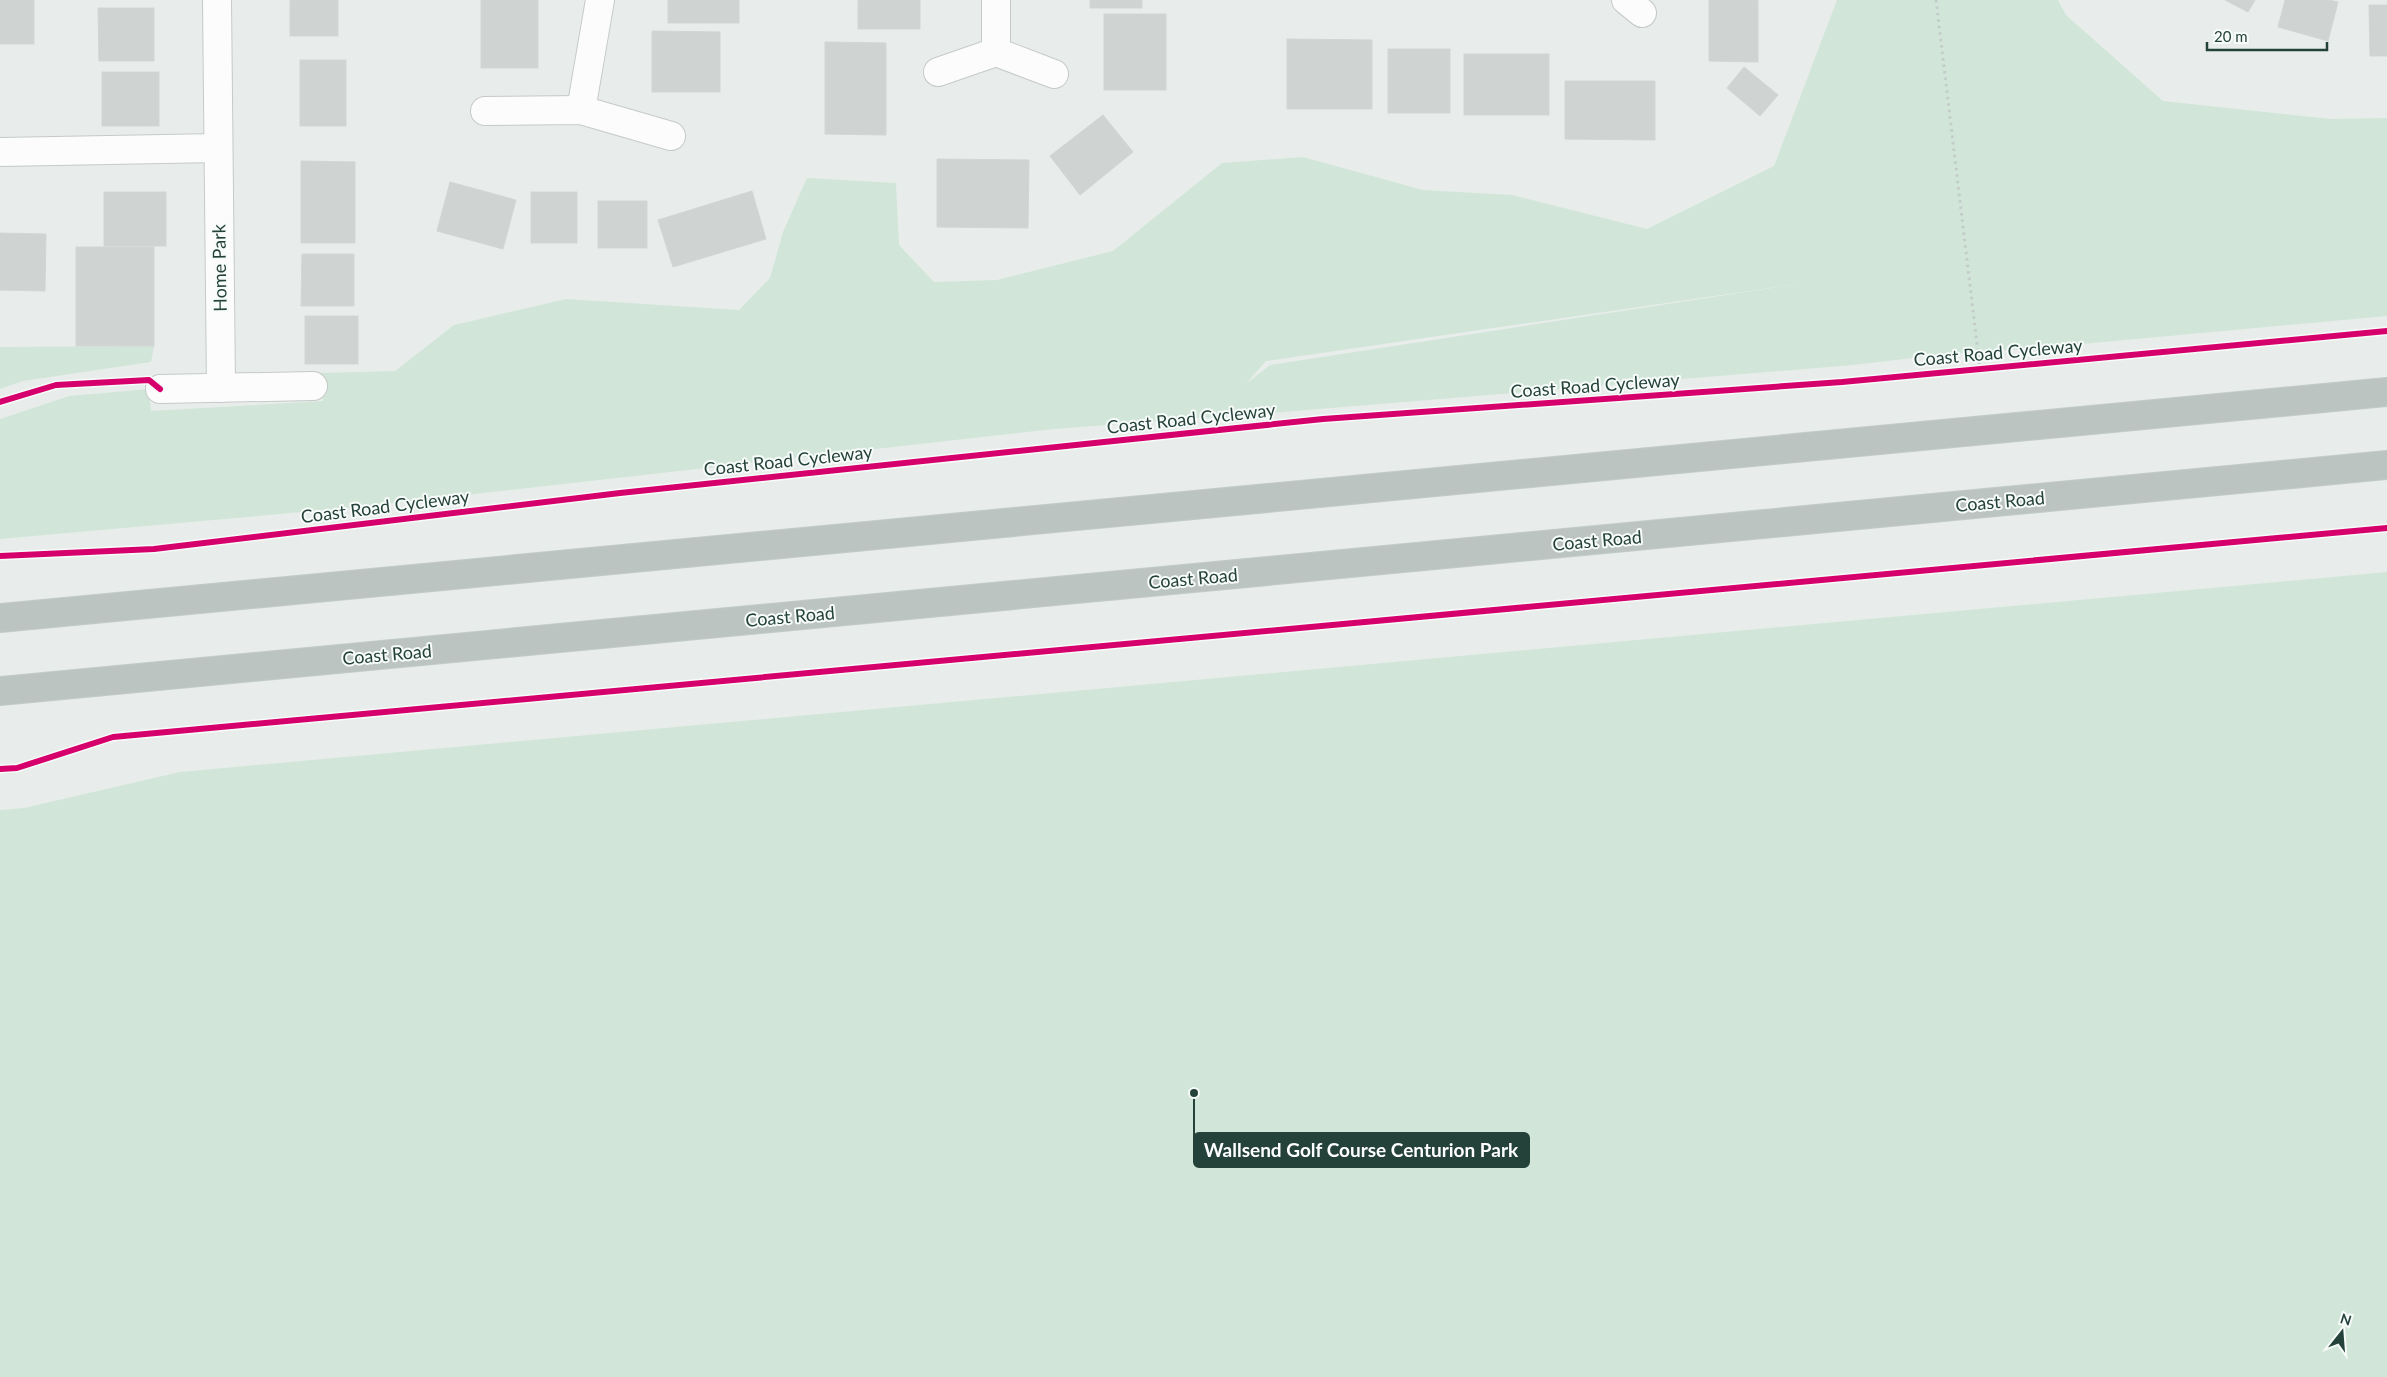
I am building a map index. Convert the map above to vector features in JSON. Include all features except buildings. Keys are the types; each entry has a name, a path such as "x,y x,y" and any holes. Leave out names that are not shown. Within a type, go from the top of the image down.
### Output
{"highway":[{"path":"0,618 2387,392"},
{"name":"Coast Road","path":"0,691 2387,465"}],"street":[{"name":"Home Park","path":"216,0 221,388"},
{"path":"581,110 600,0"},
{"path":"996,0 996,52"},
{"path":"938,72 996,52 1054,74"},
{"path":"485,111 581,110 671,136"},
{"path":"0,152 218,148"},
{"path":"160,389 313,386"}],"path":[{"path":"1936,0 1980,369"}],"green space":[{"path":"1837,0 2058,0 2066,15 2163,101 2331,119 2387,118 2387,316 2039,348 1947,354 1853,365 1054,429 359,507 0,539 0,419 69,396 149,389 151,411 323,401 319,373 395,371 454,325 566,299 739,310 770,278 783,232 807,178 896,183 899,245 934,282 997,280 1113,251 1222,163 1303,157 1423,190 1512,195 1647,229 1774,166","holes":["1805,283 1270,365 1246,384 1266,361"]},
{"path":"154,346 151,362 23,381 0,389 0,347"},
{"path":"2387,572 2387,1377 0,1377 0,810 24,808 180,772"}],"cycle path":[{"name":"Coast Road Cycleway","path":"0,556 154,549 620,493 1323,419 1842,382 2387,331"},
{"path":"0,402 56,385 149,380 160,389"},
{"path":"0,769 17,768 113,737 2387,528"}],"place":[{"name":"Wallsend Golf Course Centurion Park","path":"1194,1093"}]}
